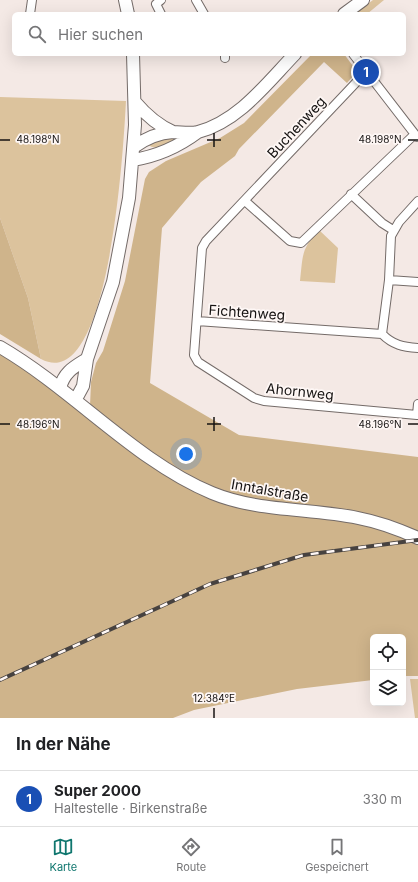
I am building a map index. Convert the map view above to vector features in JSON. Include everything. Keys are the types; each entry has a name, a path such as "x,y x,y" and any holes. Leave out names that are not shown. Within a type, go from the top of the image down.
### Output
{"street":[{"path":"30,12 32,0"},
{"path":"125,0 128,12"},
{"path":"160,12 156,4 161,0"},
{"path":"196,0 203,12"},
{"path":"347,12 363,0"},
{"path":"76,400 83,386 87,359 113,282 129,198 134,147 135,102 133,56"},
{"path":"133,160 150,157 164,152 183,143 198,132 241,109 256,96 293,56"},
{"path":"245,201 290,241 301,243 351,194 416,137 354,56"},
{"name":"Buchenweg","path":"245,201 366,72"},
{"path":"135,102 152,120 162,127 174,132"},
{"path":"134,147 152,136 174,132 198,132"},
{"path":"351,194 382,223 393,230"},
{"name":"Fichtenweg","path":"245,201 206,241 202,248 197,321 382,334"},
{"path":"418,201 393,230 389,280 382,334 391,343 418,348"},
{"path":"389,280 418,282"},
{"name":"Ahornweg","path":"197,321 195,359 254,398 264,401 417,415 418,404"},
{"name":"Inntalstraße","path":"0,347 41,374 167,470 213,494 246,503 357,518 400,530 418,538"},
{"path":"41,374 69,370 87,359"},
{"path":"60,388 62,381 69,370"}],"shaded area":[{"path":"373,0 384,0 369,12 357,12"},
{"path":"310,56 346,56 356,70 354,75 347,83 324,62 239,149 235,156 201,182 162,228 150,383 239,435 418,457 418,533 291,506 228,495 170,468 90,406 91,382 96,363 103,351 125,281 145,179 149,172 166,161 220,138 244,123"},
{"path":"0,97 126,101 117,209 109,258 98,304 84,340 65,360 41,359 28,298 0,218"},
{"path":"183,137 160,147 147,144 166,138"},
{"path":"0,218 28,298 41,359 0,334"},
{"path":"319,230 338,248 335,283 300,281 304,253 309,242"},
{"path":"0,353 165,473 198,491 377,526 418,542 418,676 406,676 406,634 370,634 370,680 297,689 194,710 173,718 0,718"},
{"path":"410,679 418,679 418,718 415,718"}],"railway":[{"path":"0,680 210,584 304,555 418,540"}],"place":[{"name":"Super 2000","path":"366,72"}]}
